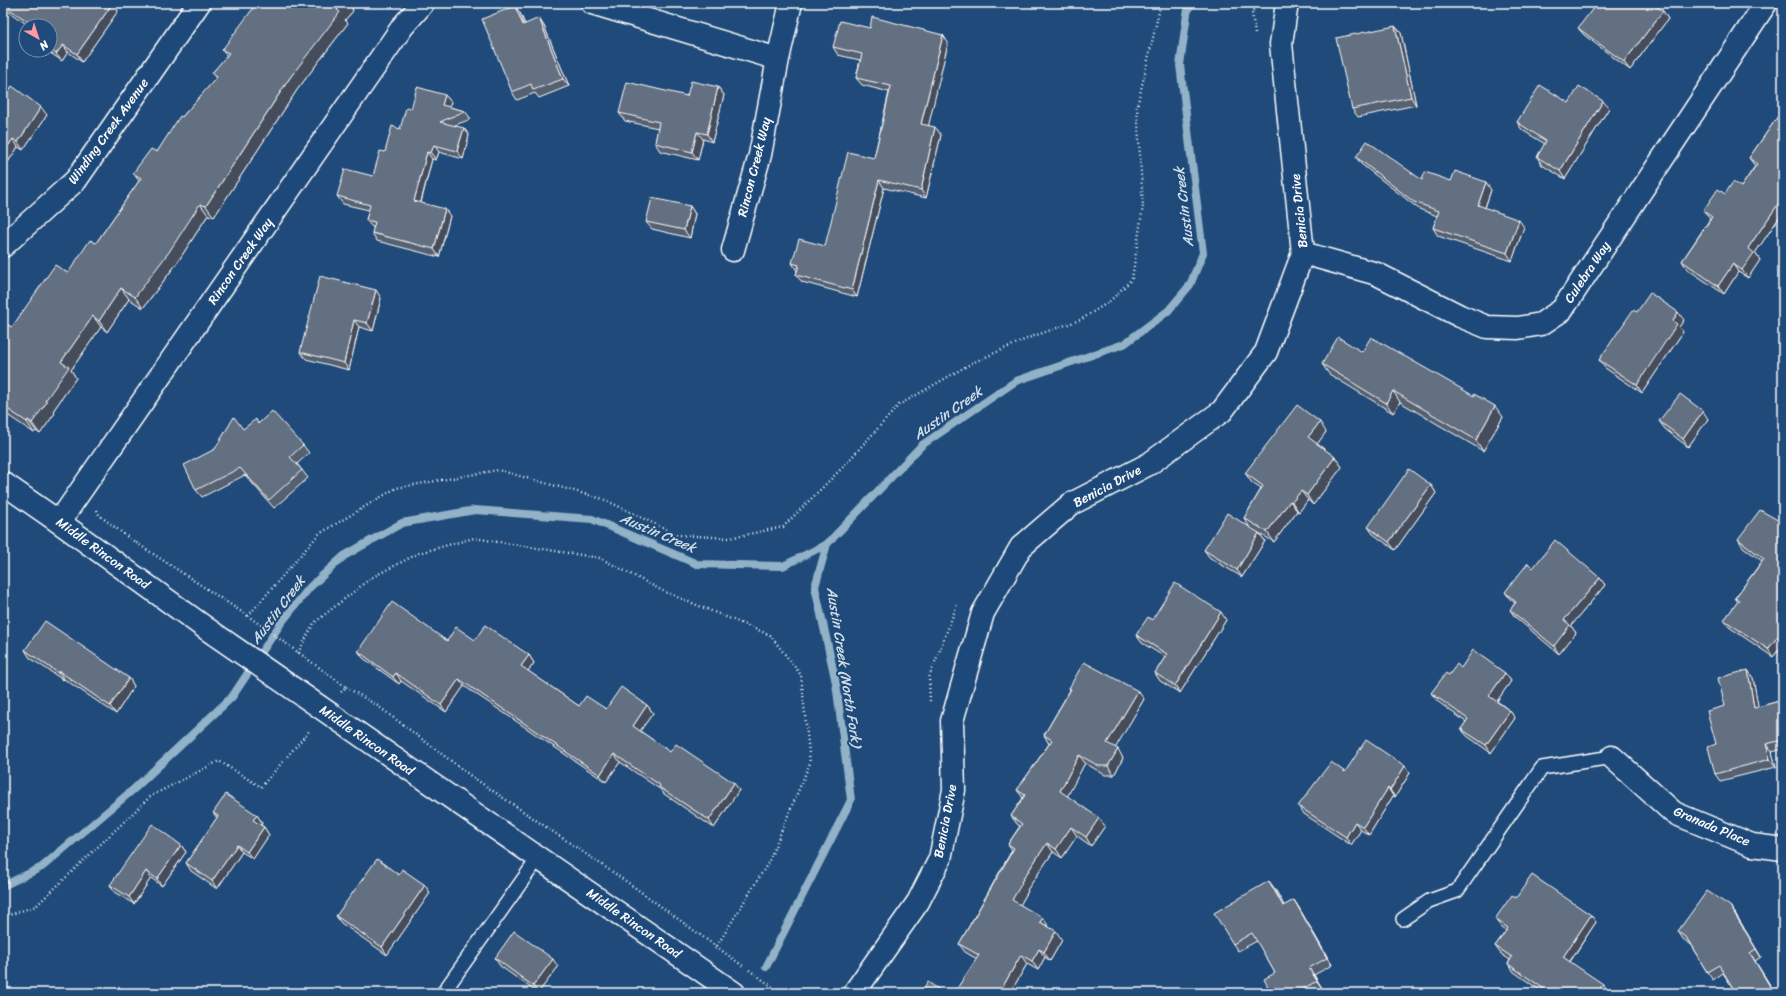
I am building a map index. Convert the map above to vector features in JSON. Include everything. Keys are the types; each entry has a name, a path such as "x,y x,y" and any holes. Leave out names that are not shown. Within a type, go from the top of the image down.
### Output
{"street":[{"name":"Winding Creek Avenue","path":"3,246 76,180 199,3"},
{"name":"Rincon Creek Way","path":"59,522 403,26 423,3"},
{"path":"592,3 778,59"},
{"name":"Rincon Creek Way","path":"733,250 760,155 778,59 791,3"},
{"name":"Benicia Drive","path":"854,993 918,902 940,859 954,790 952,721 983,614 1021,547 1071,504 1149,464 1222,411 1266,352 1304,253 1281,44 1287,3"},
{"name":"Culebra Way","path":"1304,253 1377,274 1460,316 1487,327 1518,328 1541,324 1562,310 1766,3"},
{"name":"Middle Rincon Road","path":"3,483 325,712 539,857 734,993"},
{"name":"Granada Place","path":"1612,757 1674,813 1752,844 1783,849"}],"lane":[{"path":"1403,919 1429,901 1457,891 1542,768 1612,757"},
{"path":"443,993 539,857"}],"path":[{"path":"248,616 319,534 396,488 498,470 603,499 678,535 730,538 783,527 841,469 899,405 972,363 1031,337 1080,320 1109,302 1132,279 1143,206 1137,107 1161,3"},
{"path":"96,508 99,515 129,538 248,616 346,687 378,706 471,776 642,892 781,993"},
{"path":"298,653 314,623 372,578 419,553 474,538 600,558 665,592 770,634 801,675 810,763 768,863 701,970"},
{"path":"3,917 36,906 151,796 218,761 261,787 346,687"}],"building":[{"path":"5,3 113,3 77,54 63,45 58,51 58,18 23,18 3,5"},
{"path":"257,3 342,3 337,10 340,12 289,79 206,206 200,204 169,252 135,297 121,288 99,321 93,316 61,362 69,367 45,401 47,402 32,423 28,420 27,422 3,406 3,332 8,325 12,327 55,265 68,273 90,240 96,243 141,178 133,173 151,149 157,152 180,116 182,117 217,77 212,73 229,53 222,50"},
{"path":"1597,3 1652,3 1663,11 1624,62 1578,28"},
{"path":"515,6 523,25 539,18 563,79 533,90 531,84 512,92 482,19"},
{"path":"872,17 943,35 921,124 935,127 921,190 879,180 852,290 796,275 799,265 792,263 799,239 825,246 848,152 874,158 891,86 856,78 862,54 833,47 840,21 870,28"},
{"path":"1395,26 1411,97 1352,109 1336,38"},
{"path":"691,81 718,87 707,134 697,132 692,152 655,143 659,122 619,113 627,82 687,96"},
{"path":"1540,85 1569,103 1579,86 1603,101 1560,171 1537,157 1546,141 1517,122"},
{"path":"12,86 41,107 18,142 13,139 3,153 3,100"},
{"path":"417,87 445,95 442,105 465,111 440,122 464,128 457,151 434,145 431,153 427,152 414,201 445,209 434,249 372,233 375,222 366,220 370,205 337,196 345,169 373,176 380,151 385,152 392,126 400,129 406,108 411,109"},
{"path":"1783,109 1783,197 1748,248 1754,253 1742,270 1733,264 1718,286 1682,261 1712,217 1703,211 1718,189 1725,194 1733,182 1741,187 1757,164 1749,158"},
{"path":"1367,141 1422,180 1425,172 1451,181 1455,171 1486,182 1478,205 1519,220 1507,253 1433,228 1439,211 1414,202 1356,157"},
{"path":"652,198 690,206 684,230 646,222"},
{"path":"320,276 376,290 367,323 354,320 344,363 300,352"},
{"path":"1650,293 1678,312 1673,321 1677,324 1637,385 1599,360 1633,310 1637,312"},
{"path":"1338,337 1362,352 1371,337 1474,396 1474,394 1495,406 1476,440 1393,391 1386,403 1322,364"},
{"path":"1680,394 1703,411 1683,439 1659,421"},
{"path":"1297,405 1320,422 1308,437 1335,457 1307,495 1301,491 1292,502 1290,501 1267,532 1244,518 1263,486 1245,473"},
{"path":"272,411 303,445 290,457 302,470 269,500 240,468 196,490 184,465 215,449 234,417 243,429 256,419 258,424"},
{"path":"1409,469 1431,485 1389,542 1368,527"},
{"path":"1760,510 1783,523 1783,630 1768,649 1724,620 1739,600 1735,598 1764,559 1738,539"},
{"path":"1227,513 1259,533 1237,570 1204,550"},
{"path":"1555,540 1600,578 1564,620 1570,625 1554,646 1510,610 1516,602 1505,592 1528,563 1533,568"},
{"path":"1175,583 1221,612 1175,686 1155,673 1167,654 1136,635 1148,617 1152,620"},
{"path":"392,602 447,641 456,627 475,640 485,625 529,655 521,666 579,706 586,696 606,709 621,687 647,705 633,726 670,752 676,744 734,783 709,820 659,787 660,785 614,754 600,775 459,679 441,705 396,673 393,677 358,651"},
{"path":"45,621 129,678 110,706 25,650"},
{"path":"1473,650 1505,673 1489,696 1510,711 1486,745 1461,729 1468,719 1431,693 1446,673 1449,675 1457,664 1461,668"},
{"path":"1084,662 1138,691 1107,743 1118,749 1108,766 1099,766 1079,755 1060,791 1099,818 1086,837 1071,827 1056,849 1047,843 1021,882 1022,883 1012,900 1043,918 1040,922 1056,931 1044,952 1039,949 1032,961 1021,955 999,993 954,993 979,955 959,944 1014,848 1008,844 1022,824 1011,816 1025,795 1017,790 1052,740 1044,735 1071,689 1069,688"},
{"path":"1748,670 1754,708 1783,700 1783,740 1766,744 1770,759 1715,774 1708,747 1716,744 1707,711 1725,706 1718,678"},
{"path":"1366,740 1405,766 1390,790 1388,788 1363,827 1355,822 1346,837 1298,806 1331,762 1345,772"},
{"path":"226,794 257,815 253,820 264,827 247,852 237,845 212,881 186,863 218,816 213,813"},
{"path":"152,824 181,845 157,879 146,871 129,897 110,885"},
{"path":"377,859 399,875 402,869 425,885 382,947 336,916"},
{"path":"1532,875 1591,915 1563,957 1603,984 1597,993 1550,993 1508,964 1512,957 1495,946 1508,928 1495,919 1512,895 1516,898"},
{"path":"1269,881 1283,906 1294,900 1327,958 1309,968 1317,981 1295,993 1291,993 1291,991 1288,993 1271,993 1264,979 1275,973 1252,933 1233,944 1214,913"},
{"path":"1707,891 1730,906 1756,949 1750,953 1774,993 1736,993 1719,965 1707,972 1686,937 1678,931"},
{"path":"514,931 553,959 533,986 495,958"},
{"path":"928,982 944,993 921,993"}],"waterway":[{"name":"Austin Creek","path":"3,886 42,867 135,788 232,697 281,623 310,587 344,556 402,523 475,510 592,519 697,564 783,566 827,544 922,445 1016,381 1124,344 1168,311 1190,285 1203,253 1180,65 1187,14 1190,3"},
{"name":"Austin Creek (North Fork)","path":"766,967 851,800 836,683 815,587 827,544"}]}
